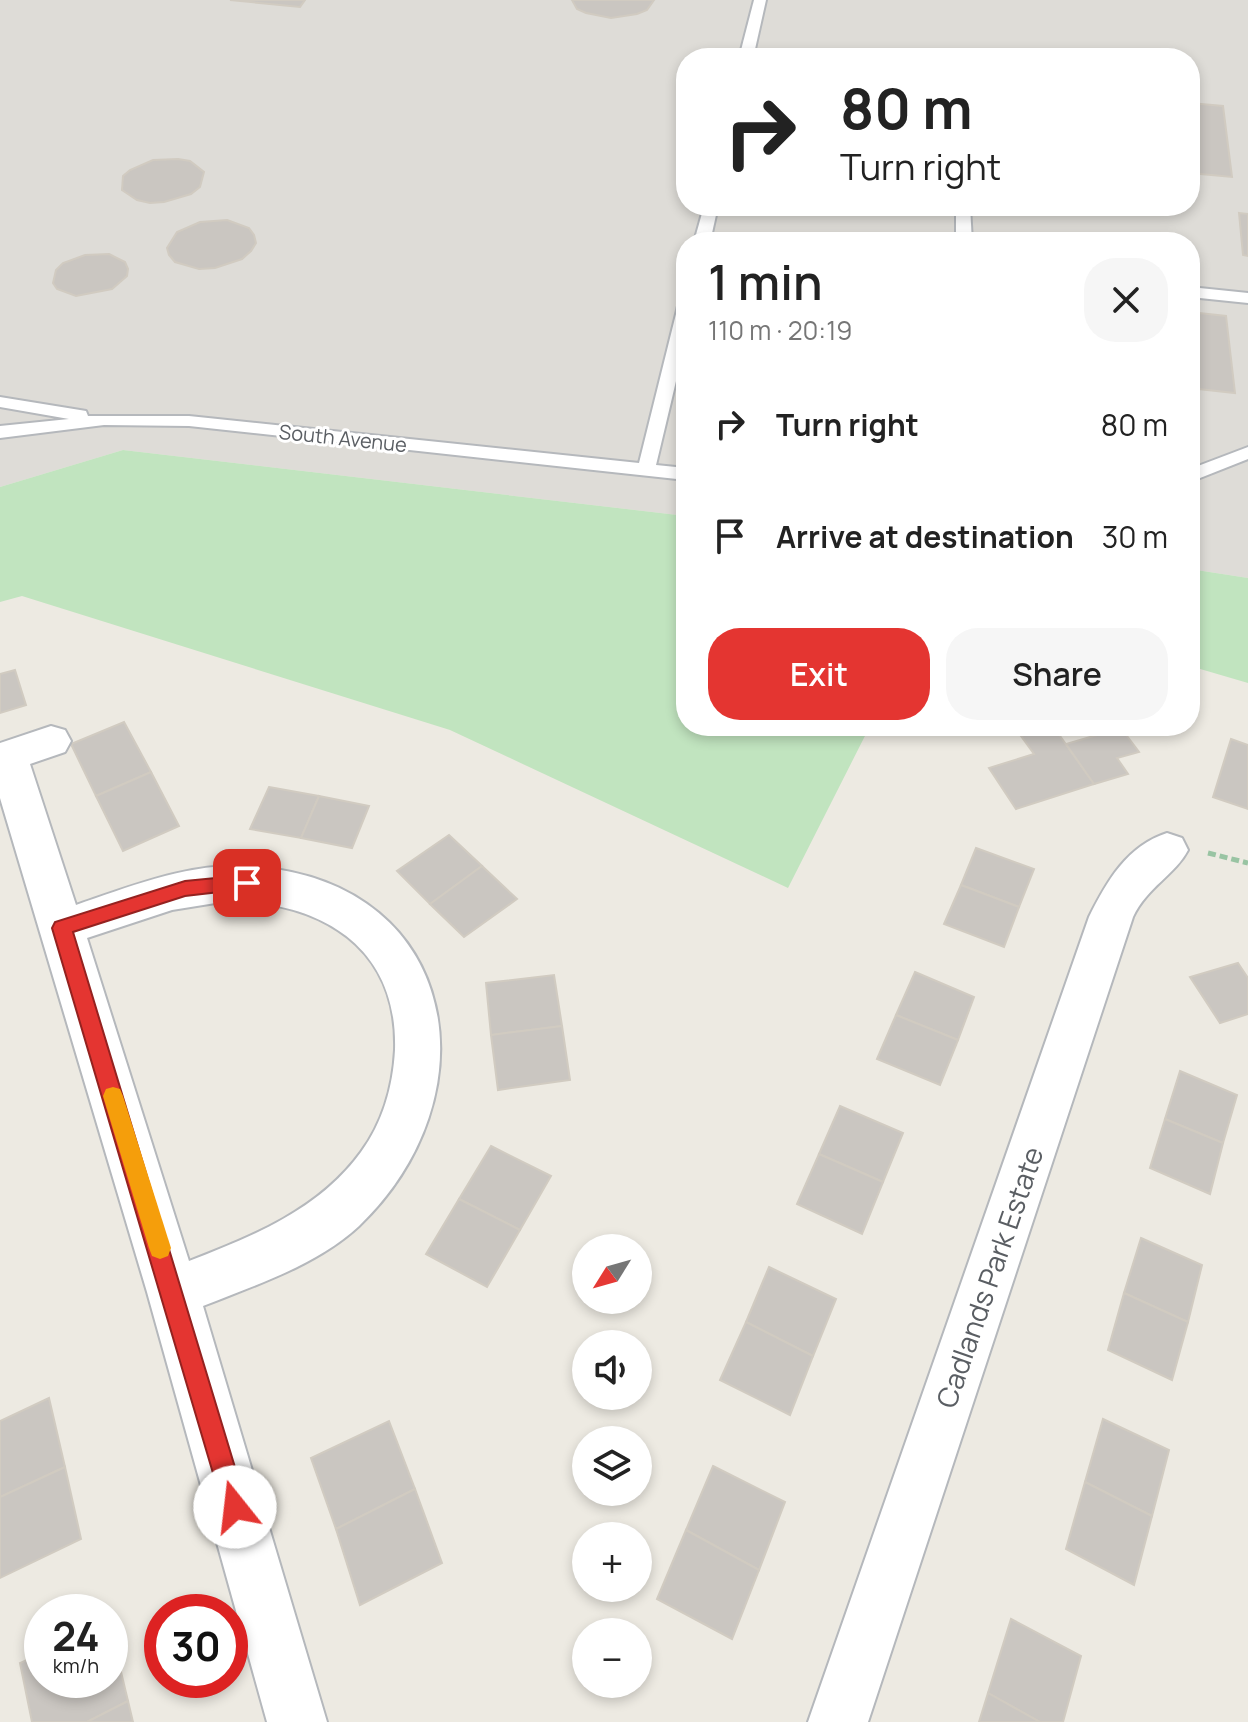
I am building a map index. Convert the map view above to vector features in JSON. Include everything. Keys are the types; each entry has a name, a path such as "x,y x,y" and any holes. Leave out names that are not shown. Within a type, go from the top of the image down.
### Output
{"street":[{"path":"51,741 4,757 62,928 173,1292 297,1722"},
{"name":"Cadlands Park Estate","path":"838,1722 1111,917 1120,895 1134,877 1167,850"},
{"path":"62,928 185,889 247,883 286,888 318,897 372,932 393,954 408,983 421,1040 418,1078 408,1116 386,1156 357,1194 301,1238 258,1259 173,1292"}],"lane":[{"path":"748,48 760,0"},
{"path":"1200,293 1248,298"},
{"path":"646,470 676,347"},
{"path":"0,402 104,420"},
{"name":"South Avenue","path":"0,432 104,420 189,421 676,473"},
{"path":"1200,472 1248,453"}],"shaded area":[{"path":"0,0 1248,0 1248,578 1200,571 1200,232 676,232 676,515 123,450 0,487"}],"green space":[{"path":"123,450 676,515 676,736 865,736 788,888 450,730 22,596 0,602 0,487"},
{"path":"1200,571 1248,578 1248,683 1200,669"}],"building":[{"path":"230,0 305,0 300,7"},
{"path":"572,0 654,0 647,10 611,18 577,9"},
{"path":"1200,104 1223,106 1232,177 1200,174"},
{"path":"153,160 190,161 204,172 200,187 191,194 150,203 137,200 122,190 123,176 130,170"},
{"path":"1239,213 1248,214 1248,256 1243,255"},
{"path":"227,220 249,228 254,235 256,243 242,259 215,268 199,269 175,262 169,255 167,248 177,232 200,222"},
{"path":"109,254 125,262 128,269 127,276 112,289 76,296 57,289 53,283 56,270 63,263 85,255"},
{"path":"1200,313 1226,316 1235,393 1200,389"},
{"path":"15,670 26,705 0,713 0,674"},
{"path":"124,722 151,772 96,796 71,744"},
{"path":"1021,736 1060,736 1094,784 1016,809 989,768 1034,754"},
{"path":"1094,736 1127,736 1139,752 1117,758 1128,774 1094,784 1066,744"},
{"path":"1231,739 1248,745 1248,809 1213,797"},
{"path":"151,772 179,826 123,851 96,796"},
{"path":"269,787 319,796 301,838 250,829"},
{"path":"319,796 369,806 352,848 301,838"},
{"path":"449,835 482,866 430,904 397,871"},
{"path":"976,848 1034,869 1019,907 961,885"},
{"path":"482,866 517,899 464,937 430,904"},
{"path":"961,885 1019,907 1004,947 944,924"},
{"path":"1238,963 1248,978 1248,1014 1220,1023 1190,977"},
{"path":"915,972 974,997 958,1040 896,1015"},
{"path":"554,975 562,1026 491,1035 486,983"},
{"path":"896,1015 958,1040 940,1085 877,1059"},
{"path":"562,1026 570,1080 498,1090 491,1035"},
{"path":"1180,1071 1237,1095 1223,1143 1165,1119"},
{"path":"840,1106 903,1133 883,1182 819,1154"},
{"path":"1165,1119 1223,1143 1210,1194 1150,1168"},
{"path":"491,1146 551,1176 520,1230 459,1199"},
{"path":"819,1154 883,1182 862,1234 797,1204"},
{"path":"459,1199 520,1230 487,1287 426,1254"},
{"path":"1141,1238 1202,1265 1188,1322 1124,1293"},
{"path":"769,1267 836,1299 813,1356 746,1322"},
{"path":"1124,1293 1188,1322 1172,1380 1108,1350"},
{"path":"746,1322 813,1356 790,1415 720,1380"},
{"path":"49,1398 65,1467 0,1497 0,1421"},
{"path":"1103,1419 1169,1450 1152,1516 1085,1482"},
{"path":"389,1421 415,1489 336,1529 311,1458"},
{"path":"713,1466 785,1502 759,1570 686,1530"},
{"path":"65,1467 81,1539 0,1578 0,1497"},
{"path":"1085,1482 1152,1516 1134,1585 1066,1549"},
{"path":"415,1489 442,1563 360,1605 336,1529"},
{"path":"686,1530 759,1570 732,1639 657,1599"},
{"path":"1011,1619 1081,1656 1063,1722 1040,1722 988,1693"},
{"path":"24,1661 24,1683 20,1663"},
{"path":"988,1693 1040,1722 979,1722"},
{"path":"27,1698 127,1698 128,1701 87,1722 32,1722"},
{"path":"128,1701 133,1722 87,1722"}],"slow traffic":[{"path":"113,1096 160,1248"}],"route":[{"path":"235,1507 62,928 185,889 247,883"}]}
